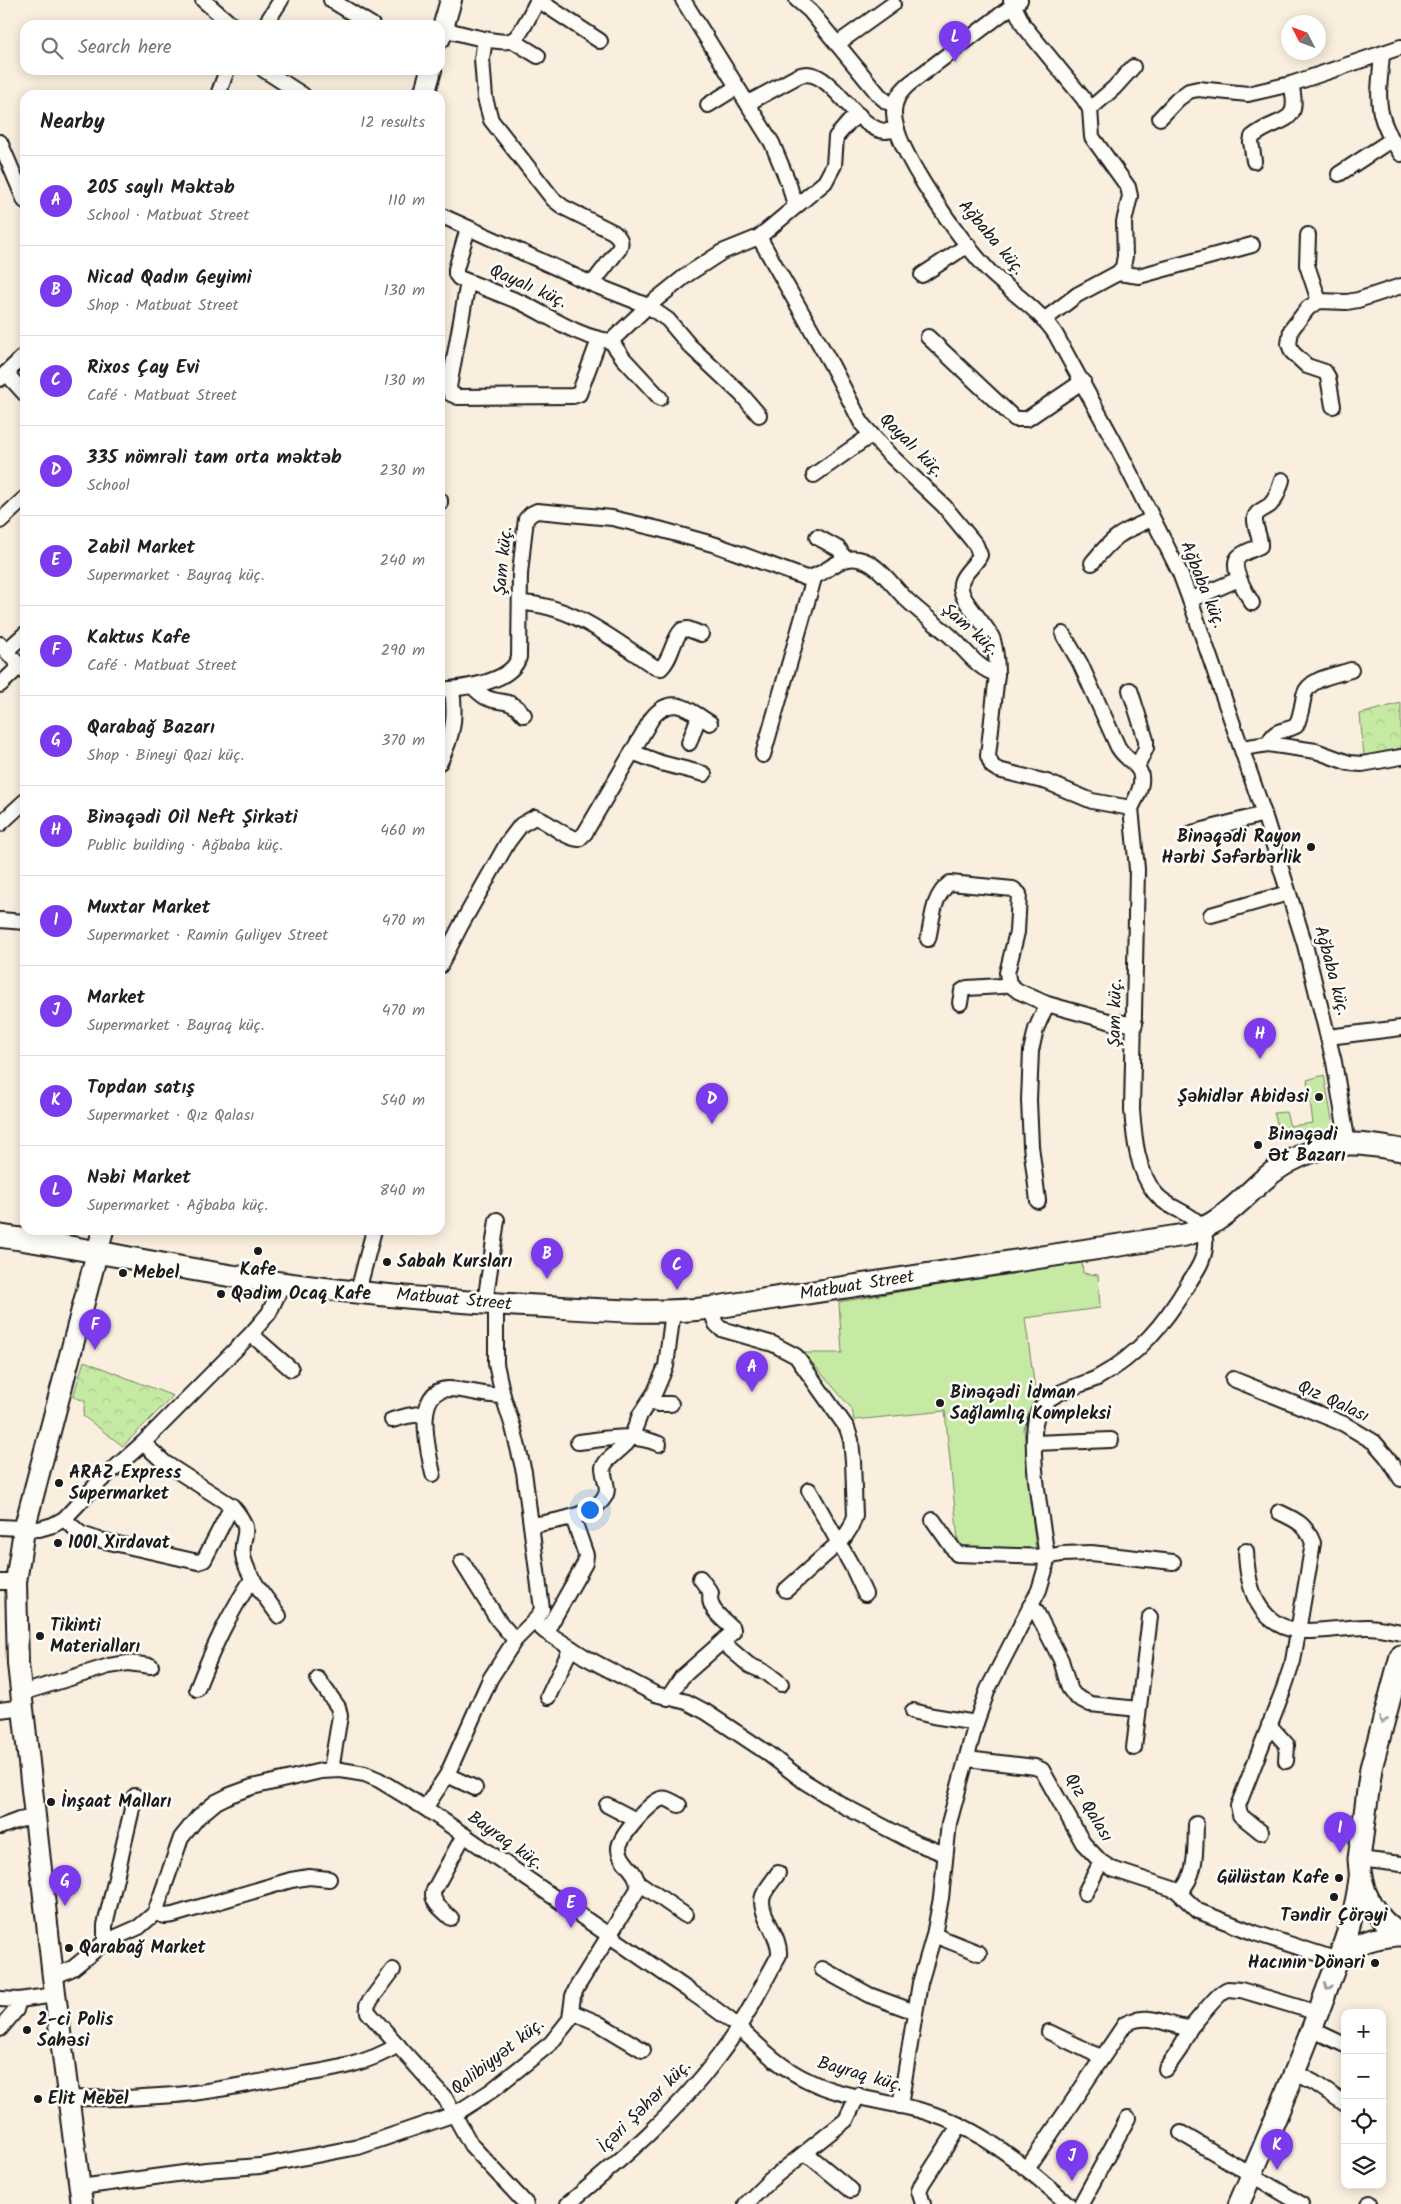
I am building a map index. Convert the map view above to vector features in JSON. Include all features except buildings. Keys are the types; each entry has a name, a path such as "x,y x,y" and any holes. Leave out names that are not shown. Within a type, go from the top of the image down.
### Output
{"main road":[{"path":"445,23 451,0"},
{"path":"425,90 430,75"},
{"name":"Matbuat Street","path":"75,1235 284,1283 490,1303 673,1311 710,1308 1160,1240 1203,1229 1222,1218 1280,1168 1312,1151 1348,1144 1401,1150"},
{"path":"0,1223 20,1225"},
{"name":"Matbuat Street","path":"0,1236 101,1240"},
{"path":"81,2196 54,1986 16,1636 8,1582 24,1530 101,1240"},
{"path":"1240,2204 1296,2073 1338,1960 1355,1905 1371,1768 1397,1687 1401,1656"},
{"path":"1360,1866 1367,1897 1378,1917 1400,1935"},
{"path":"1338,1960 1354,1946 1365,1940 1400,1935"}],"street":[{"path":"203,0 226,20"},
{"path":"268,20 281,0"},
{"path":"331,0 364,20"},
{"path":"445,34 506,42 512,40 519,33 538,0 600,41"},
{"path":"683,0 748,103 776,152 789,184 795,206"},
{"path":"797,0 810,11 878,95 887,102 895,104 899,93 909,84 1015,2 1024,26 1083,98 1090,110 1092,137 1128,188 1130,196 1124,222 1125,256 1118,273 1077,295 1044,320"},
{"path":"837,44 893,4"},
{"path":"485,38 482,59 485,98 495,126 553,199 563,207 620,237 620,249 592,284"},
{"path":"512,40 538,56"},
{"path":"1160,118 1178,99 1198,89 1248,94 1291,84 1382,55 1401,47"},
{"path":"1382,55 1379,110 1391,140 1401,154"},
{"path":"1090,110 1133,67"},
{"path":"748,103 805,73 812,74 823,80 876,129 886,131 896,129"},
{"path":"220,90 226,75"},
{"path":"272,75 295,90"},
{"path":"1254,161 1252,137 1290,117 1294,111 1296,102 1291,84"},
{"path":"708,105 737,87"},
{"name":"Ağbaba küç.","path":"895,104 896,129 920,177 968,245 990,271 1044,320 1056,335 1082,381 1180,573 1242,748 1305,945 1328,1037 1348,1144"},
{"path":"468,282 448,387 452,394 458,397 574,396 579,394 605,340 703,263 722,252 759,237 825,182 834,165 833,148 836,137 849,122 859,115"},
{"path":"1340,174 1391,140"},
{"path":"0,142 20,189"},
{"name":"Qayalı küç.","path":"445,217 592,284 648,306 668,320 690,346 742,395 759,415"},
{"name":"Qayalı küç.","path":"468,228 456,269 456,274 459,278 605,340"},
{"path":"1308,235 1307,265 1319,301"},
{"name":"Qayalı küç.","path":"759,237 831,364 854,409 871,435 944,506 976,545 980,555 962,580 961,591 964,600 984,624 992,639 997,674"},
{"path":"922,275 968,245"},
{"path":"1118,273 1139,276 1252,245"},
{"path":"1333,406 1328,377 1325,372 1307,366 1292,352 1289,344 1291,330 1308,308 1319,301 1358,300 1401,286"},
{"path":"928,337 1015,419 1027,419 1082,381"},
{"path":"605,340 660,398"},
{"path":"20,360 3,376 20,390"},
{"path":"814,474 871,435"},
{"path":"1252,603 1239,579 1237,559 1240,555 1260,546 1260,538 1255,520 1257,514 1276,498 1282,480"},
{"path":"0,521 20,503"},
{"name":"Şam küç.","path":"446,690 472,686 512,670 517,663 519,657 520,574 526,519 537,511 612,518 659,529 716,545 806,578 814,578"},
{"path":"1092,563 1110,541 1120,533 1152,519"},
{"path":"763,755 814,578 845,559 839,549 817,537"},
{"name":"Şam küç.","path":"845,559 859,559 870,564 916,609 948,634 978,664 988,672 997,674 988,756 992,766 998,770 1047,782 1092,801 1131,808 1136,869 1135,1024 1132,1110 1139,1160 1155,1194 1167,1204 1196,1218 1203,1229"},
{"path":"1190,600 1239,579"},
{"path":"520,603 537,603 556,608 595,627 655,667 661,668 666,664 678,634 682,630 688,629 702,634"},
{"path":"1063,634 1080,663 1118,747 1124,756 1137,767 1141,776 1140,786 1131,808"},
{"path":"20,637 3,648 20,667"},
{"path":"0,685 20,670"},
{"path":"1268,744 1273,735 1278,731 1296,726 1308,687 1314,682 1351,670"},
{"path":"472,686 487,698 511,702 518,706 524,715"},
{"path":"445,750 453,732 454,707 446,690"},
{"path":"1130,690 1146,740 1146,748 1137,767"},
{"path":"445,956 460,925 508,842 521,825 535,817 544,820 572,839 579,839 585,833 660,708 668,704 679,706 705,719 689,743"},
{"path":"1242,748 1268,744 1316,751 1349,763 1362,764 1401,757"},
{"path":"632,752 661,763 704,774"},
{"path":"0,824 20,806"},
{"path":"1192,833 1264,814"},
{"path":"928,939 937,897 941,890 950,883 1013,889 1019,894 1018,922 1007,973 1009,984 1018,992 1047,1004 1112,1022 1135,1024"},
{"path":"1212,915 1288,894"},
{"path":"0,920 20,922"},
{"path":"960,1003 962,991 967,988 1009,984"},
{"path":"1038,1201 1031,1146 1030,1070 1031,1051 1036,1029 1047,1004"},
{"path":"1328,1037 1401,1028"},
{"path":"426,1808 446,1775 480,1699 514,1640 540,1614 542,1602 519,1448 503,1396 496,1364 490,1303 497,1220"},
{"path":"900,2106 920,1983 934,1935 943,1884 949,1823 976,1723 998,1668 1043,1579 1046,1558 1037,1488 1034,1443 1038,1412 1048,1400 1097,1378 1135,1354 1160,1328 1200,1264 1205,1248 1203,1229"},
{"path":"358,1291 373,1235"},
{"path":"0,1527 24,1530 39,1529 64,1519 111,1470 143,1442 251,1334 269,1313 284,1283"},
{"path":"710,1308 716,1324 721,1329 774,1344 796,1356 847,1428 851,1440 855,1516 851,1527 839,1542 786,1590"},
{"path":"531,1525 573,1518 594,1506 606,1496 607,1490 603,1467 607,1460 626,1444 632,1436 640,1415 650,1402 666,1366 673,1311"},
{"path":"251,1334 291,1369"},
{"name":"Qız Qalası","path":"1233,1379 1344,1424 1374,1442 1387,1457 1401,1479"},
{"path":"433,1474 425,1428 426,1413 432,1399 438,1392 448,1390 503,1396"},
{"path":"650,1402 671,1404"},
{"path":"392,1420 426,1413"},
{"path":"578,1442 632,1436 647,1438 659,1444"},
{"path":"1034,1443 1111,1440"},
{"path":"143,1442 165,1463 232,1506 240,1516 247,1529 243,1555 253,1578 279,1616"},
{"path":"809,1490 839,1542 865,1594"},
{"path":"64,1519 74,1529 88,1536 198,1562 204,1560 232,1506"},
{"path":"1261,1832 1240,1815 1238,1806 1287,1679 1299,1631 1313,1543 1309,1531 1297,1520 1279,1512"},
{"path":"546,1632 585,1563 585,1550 573,1518"},
{"path":"934,1520 957,1554 1046,1558 1062,1554 1091,1553 1173,1562"},
{"path":"1246,1551 1247,1576 1261,1610 1280,1625 1299,1631 1368,1627 1401,1632"},
{"path":"462,1562 498,1620 514,1640"},
{"path":"197,1689 217,1638 253,1578"},
{"path":"668,1698 682,1677 731,1635 733,1629 711,1606 709,1600 711,1593 700,1578"},
{"path":"1030,1606 1036,1611 1061,1660 1069,1688 1075,1696 1090,1704 1138,1709"},
{"path":"1134,1748 1150,1616"},
{"path":"534,1622 571,1648 655,1694 687,1702 729,1726 805,1782 844,1806 911,1841 945,1854"},
{"path":"722,1642 749,1665 767,1673 782,1684"},
{"path":"548,1697 571,1648"},
{"path":"0,1710 109,1666 128,1663 152,1666"},
{"path":"318,1680 338,1707 340,1716 331,1770"},
{"path":"913,1710 933,1716 976,1723"},
{"path":"1269,1725 1287,1745 1286,1760"},
{"name":"Qız Qalası","path":"967,1759 1034,1767 1042,1770 1084,1842 1101,1862 1112,1869 1180,1892 1198,1911 1255,1933 1338,1960"},
{"name":"Bayraq küç.","path":"155,1913 181,1838 198,1816 216,1802 252,1787 331,1770 350,1771 372,1777 426,1808 688,1990 738,2027 763,2051 799,2077 826,2088 924,2112 960,2125 998,2147 1068,2204"},
{"path":"446,1775 475,1788"},
{"path":"105,1942 105,1925 134,1796"},
{"path":"680,1805 666,1799 661,1799 650,1806 636,1820 619,1844 618,1850 638,1882 685,1915"},
{"path":"606,1806 636,1820"},
{"path":"0,1826 36,1817"},
{"path":"1180,1892 1187,1885 1194,1869 1196,1824"},
{"path":"451,1918 432,1898 433,1892 464,1835"},
{"path":"1085,1893 1101,1862"},
{"path":"1360,1866 1401,1864"},
{"name":"İçəri Şəhər küç.","path":"568,2204 638,2146 680,2104 718,2058 738,2027 779,1955 780,1946 763,1909 763,1896 778,1873"},
{"path":"0,2000 19,2000 54,1986 105,1942 139,1927 155,1913 165,1916 173,1915 291,1880 309,1877 329,1879"},
{"name":"Qalibiyyət küç.","path":"81,2196 206,2170 260,2166 358,2148 455,2114 491,2090 551,2043 564,2028 572,2012 573,1996 577,1987 634,1897 638,1882"},
{"path":"934,1935 979,1953"},
{"path":"822,1969 869,1995 915,2012"},
{"path":"393,1970 367,2005 368,2012 445,2098 471,2145 526,2204"},
{"path":"1166,2069 1190,2028 1204,2015 1215,1999 1228,1989 1250,1992 1315,2021 1341,2042"},
{"path":"0,2029 16,2010 19,2000"},
{"path":"572,2012 598,2023 643,2050"},
{"path":"1027,2169 1125,2024 1136,2019 1149,2017 1179,2027 1190,2028"},
{"path":"1049,2032 1101,2058"},
{"path":"68,2098 109,2099 209,2091 320,2072 369,2060 398,2044"},
{"path":"1296,2073 1315,2083 1341,2101"},
{"path":"746,2204 769,2181 846,2120 858,2095"},
{"path":"1081,2204 1128,2118"},
{"path":"923,2204 919,2191 922,2184 960,2125"},
{"path":"1181,2134 1301,2204"},
{"path":"806,2153 851,2190"}],"green space":[{"path":"1401,703 1401,748 1364,756 1360,714"},
{"path":"1324,1075 1335,1136 1286,1139 1280,1133 1274,1113 1286,1112 1290,1126 1313,1123 1307,1080"},
{"name":"Binəqədi İdman Sağlamlıq Kompleksi","path":"1082,1261 1083,1273 1098,1275 1100,1308 1025,1318 1036,1396 1024,1429 1036,1552 959,1550 945,1411 854,1420 852,1409 804,1353 842,1353 839,1302"},
{"path":"84,1361 173,1396 123,1446 83,1416 85,1401 73,1397"}],"place":[{"name":"Nəbi Market","path":"955,62"},
{"name":"Binəqədi Rayon Hərbi Səfərbərlik","path":"1311,847"},
{"name":"Binəqədi Oil Neft Şirkəti","path":"1260,1059"},
{"name":"Şəhidlər Abidəsi","path":"1319,1097"},
{"name":"335 nömrəli tam orta məktəb","path":"712,1124"},
{"name":"Binəqədi Ət Bazarı","path":"1258,1145"},
{"name":"Kafe","path":"258,1251"},
{"name":"Sabah Kursları","path":"387,1262"},
{"name":"Mebel","path":"123,1273"},
{"name":"Nicad Qadın Geyimi","path":"547,1279"},
{"name":"Rixos Çay Evi","path":"677,1290"},
{"name":"Qədim Ocaq Kafe","path":"221,1294"},
{"name":"Kaktus Kafe","path":"95,1350"},
{"name":"205 saylı Məktəb","path":"752,1392"},
{"name":"Binəqədi İdman Sağlamlıq Kompleksi","path":"940,1403"},
{"name":"ARAZ Express Supermarket","path":"59,1483"},
{"name":"1001 Xırdavat","path":"58,1543"},
{"name":"Tikinti Materialları","path":"40,1636"},
{"name":"İnşaat Malları","path":"51,1802"},
{"name":"Muxtar Market","path":"1340,1853"},
{"name":"Gülüstan Kafe","path":"1339,1878"},
{"name":"Təndir Çörəyi","path":"1334,1897"},
{"name":"Qarabağ Bazarı","path":"65,1906"},
{"name":"Zabil Market","path":"571,1928"},
{"name":"Qarabağ Market","path":"69,1948"},
{"name":"Hacının Dönəri","path":"1375,1963"},
{"name":"2-ci Polis Sahəsi","path":"27,2030"},
{"name":"Elit Mebel","path":"38,2099"},
{"name":"Topdan satış","path":"1277,2170"},
{"name":"Market","path":"1072,2181"}]}
